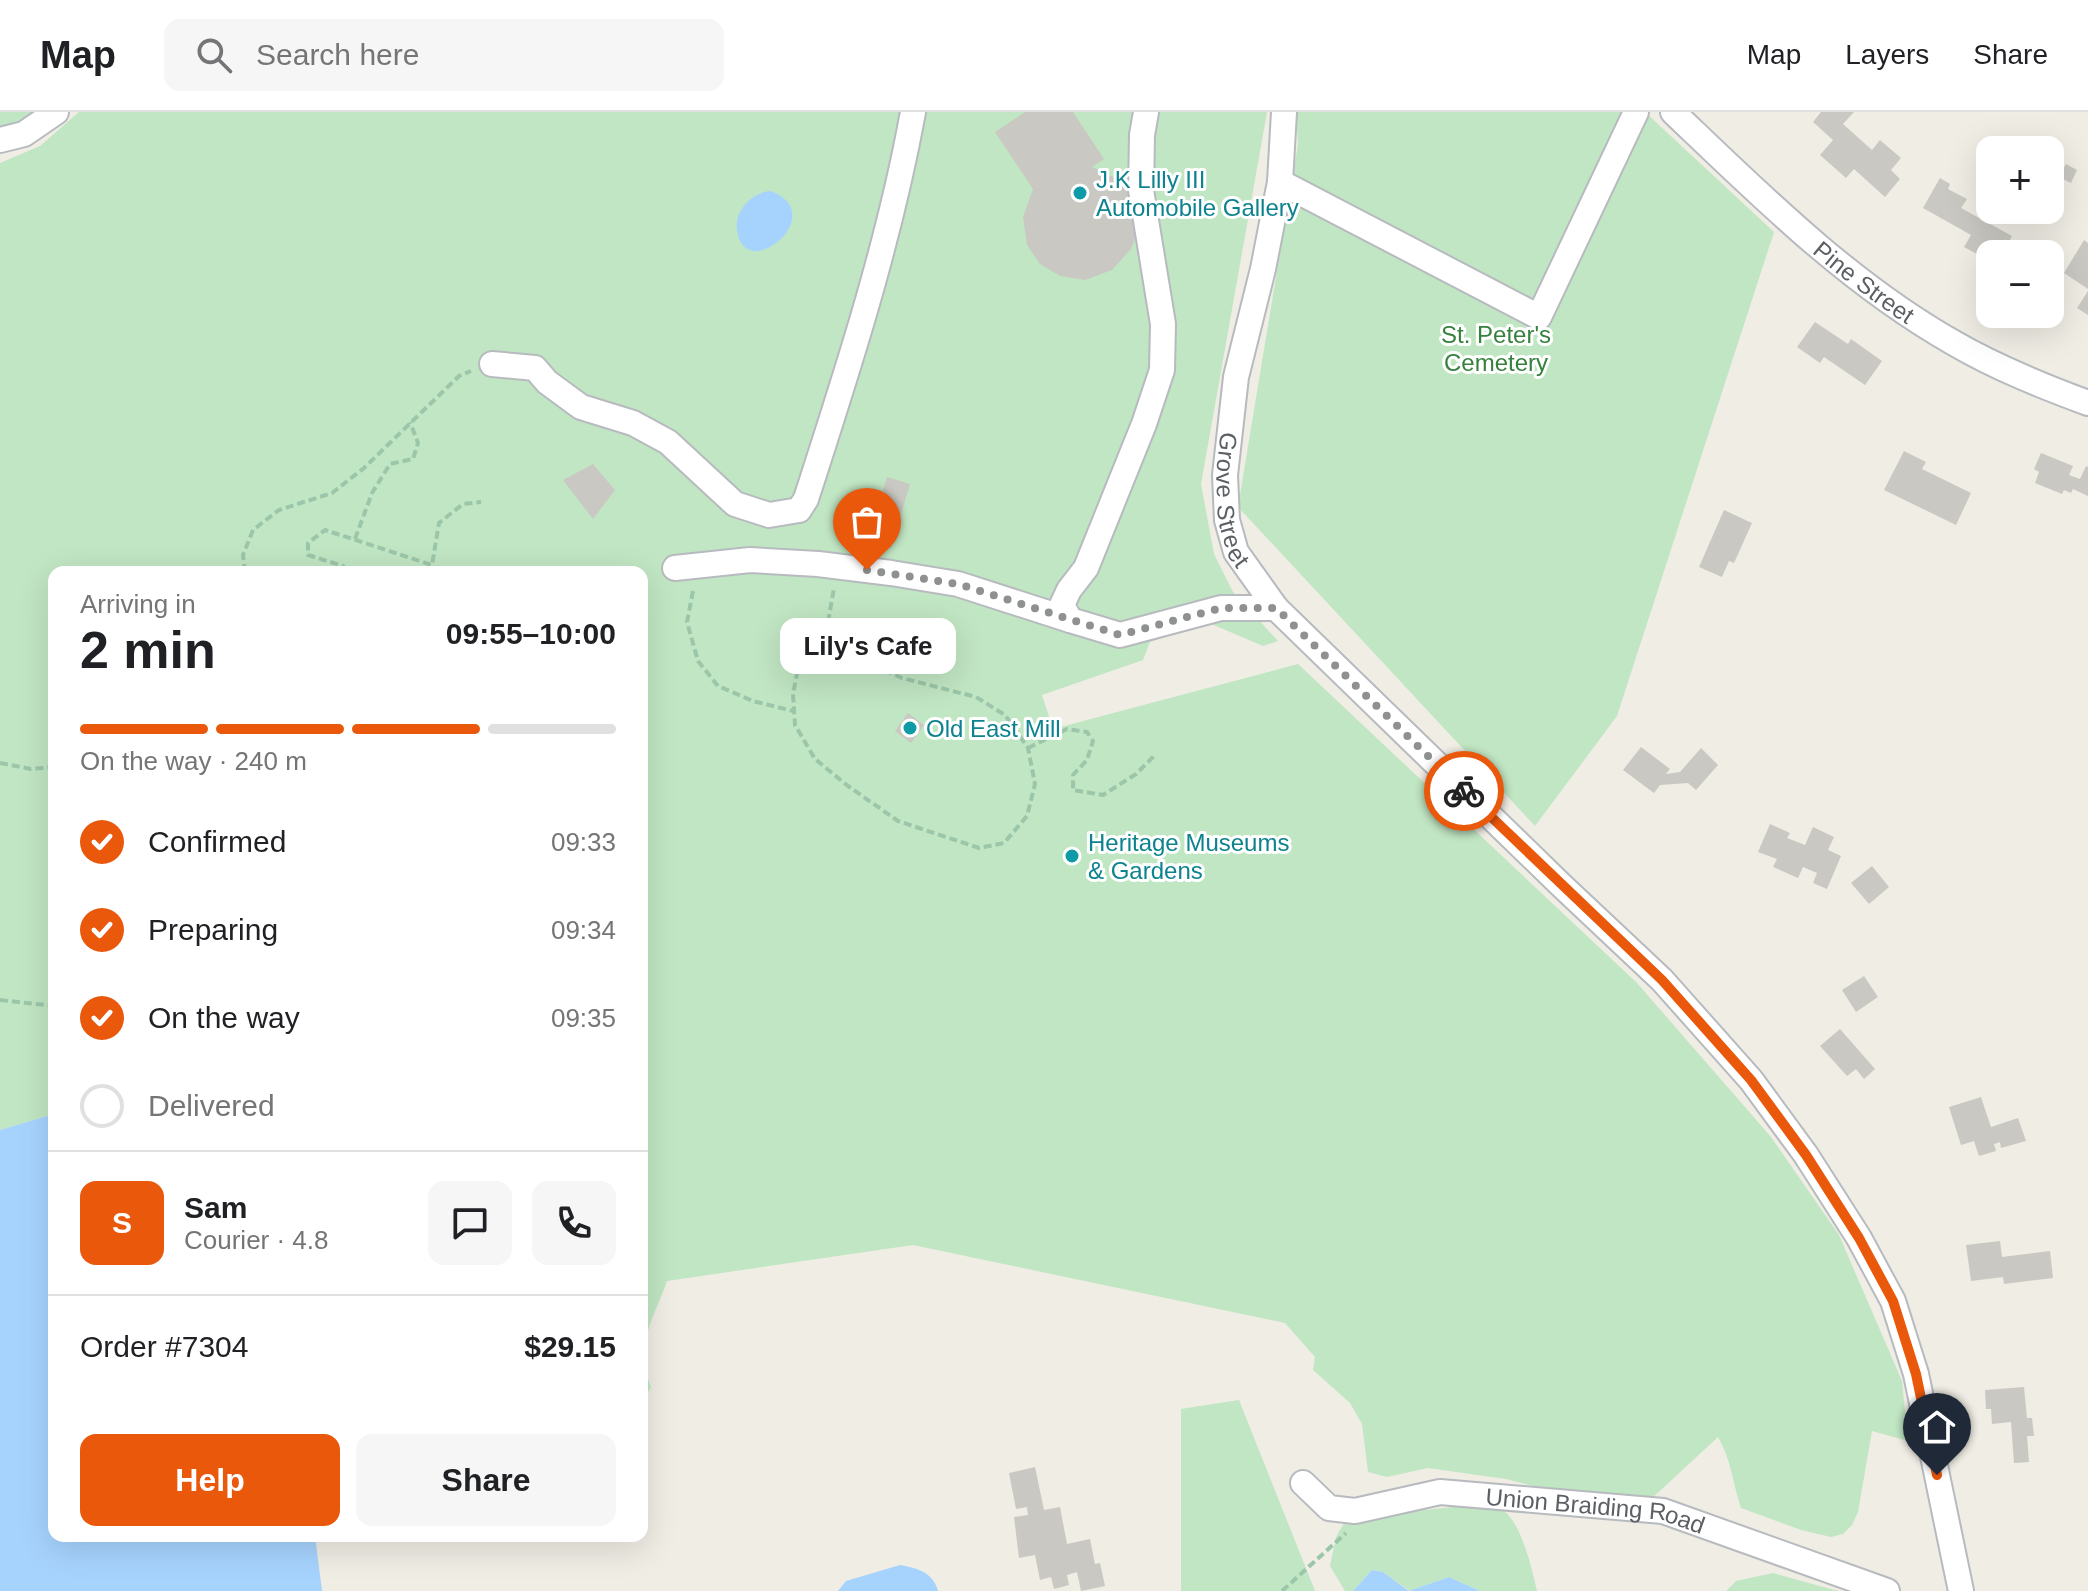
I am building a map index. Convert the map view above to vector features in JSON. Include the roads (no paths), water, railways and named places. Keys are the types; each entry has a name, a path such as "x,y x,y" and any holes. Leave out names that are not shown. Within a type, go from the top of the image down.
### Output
{"street":[{"path":"0,140 24,134 56,112"},
{"path":"492,364 535,368 547,382 581,407 633,423 668,442 735,504 769,515 799,510 806,499 859,336 913,112"},
{"path":"1070,620 1062,605 1086,568 1144,424 1162,370 1163,324 1141,190 1142,135 1146,112"},
{"name":"Grove Street","path":"1284,112 1280,182 1263,269 1236,377 1225,475 1227,520 1236,552 1276,608 1662,980 1751,1080 1806,1155 1859,1238 1893,1301 1916,1374 1961,1591"},
{"path":"1280,182 1549,323 1636,112"},
{"name":"Pine Street","path":"1673,112 1816,245 1895,305 1952,342 2002,369 2088,403"},
{"path":"675,568 750,560 891,573 958,584 1120,635 1221,608 1276,608"},
{"name":"Union Braiding Road","path":"1303,1483 1329,1508 1355,1511 1440,1492 1663,1511 1887,1591"}],"water":[{"path":"771,191 787,202 792,215 789,229 767,249 754,251 743,245 737,230 738,216 751,199"},
{"path":"48,1116 48,1542 316,1542 322,1591 0,1591 0,1130"},
{"path":"900,1565 928,1575 938,1591 838,1591 846,1581"},
{"path":"1372,1570 1383,1572 1409,1591 1353,1591"},
{"path":"1449,1577 1480,1591 1409,1591"}],"place":[{"name":"J.K Lilly III Automobile Gallery","path":"1080,193"},
{"name":"Lily's Cafe","path":"867,570"},
{"name":"Old East Mill","path":"910,728"},
{"name":"Heritage Museums & Gardens","path":"1072,856"}],"park label":[{"name":"St. Peter's Cemetery","path":"1496,348"}]}
